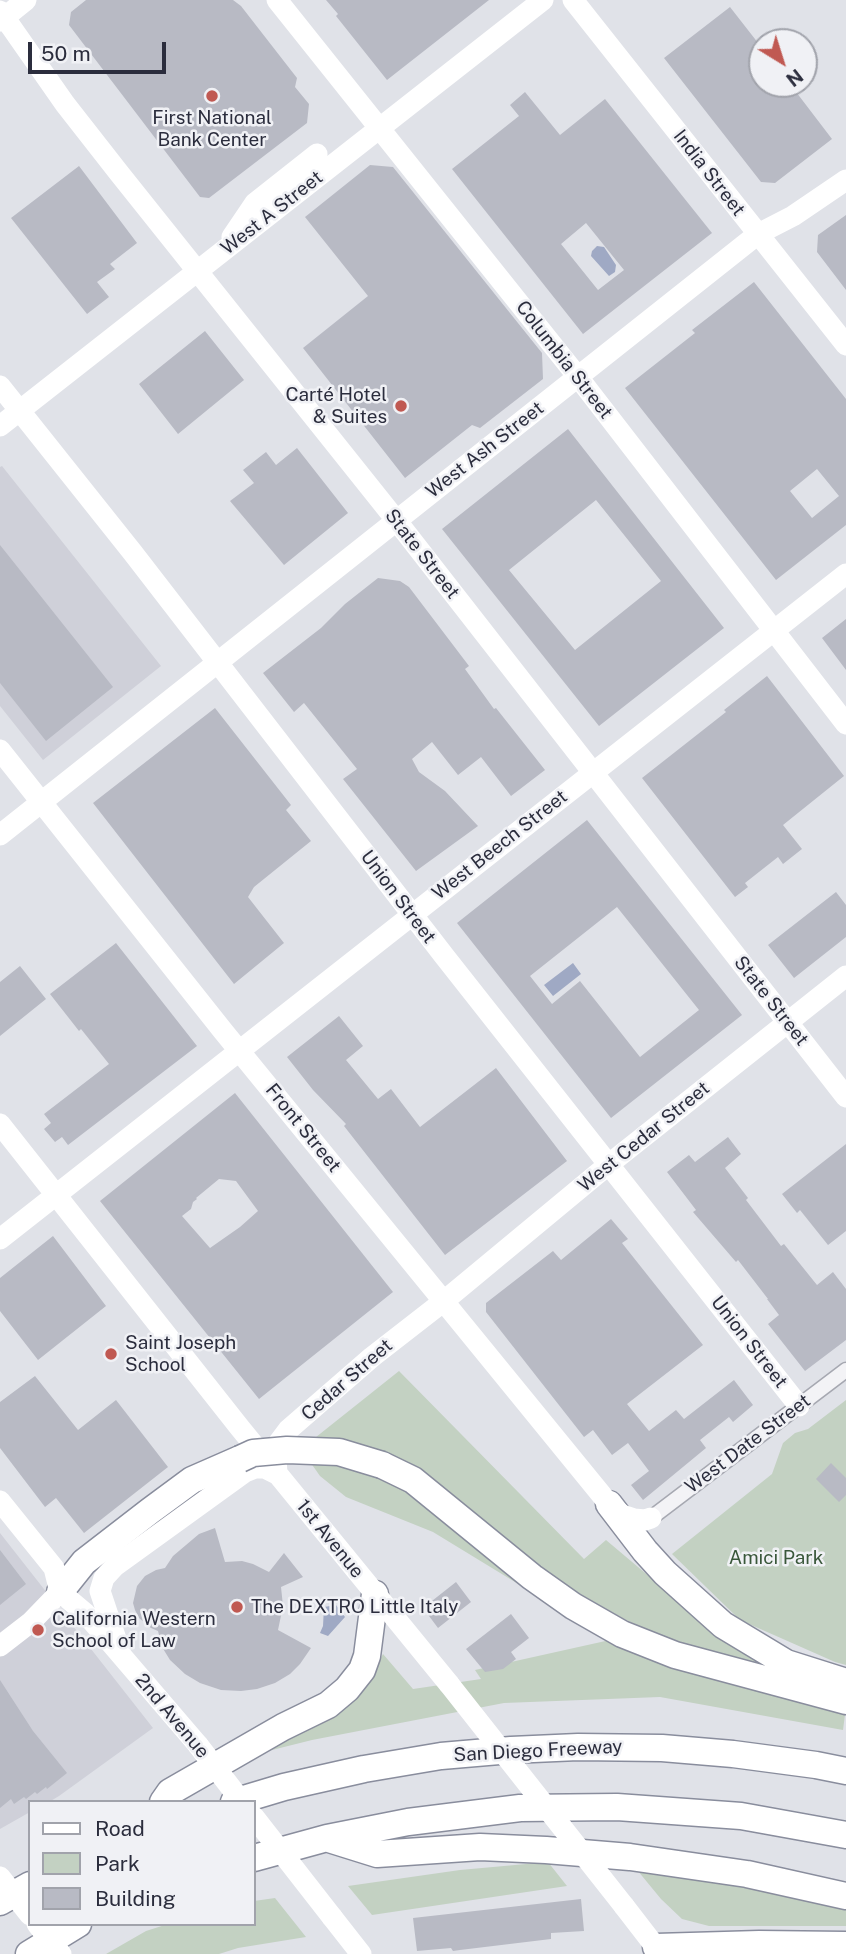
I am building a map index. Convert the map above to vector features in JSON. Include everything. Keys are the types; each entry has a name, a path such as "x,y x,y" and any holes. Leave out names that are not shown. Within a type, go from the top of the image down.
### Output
{"highway":[{"path":"62,1579 192,1480 253,1453 287,1450 339,1452 382,1465 413,1480 532,1577 573,1606 622,1634 676,1655 846,1701"},
{"path":"609,1504 665,1573 723,1625 786,1663 846,1682"},
{"path":"164,1800 170,1792 283,1727 328,1705 347,1689 362,1670 367,1656 375,1594"},
{"name":"San Diego Freeway","path":"241,1800 284,1787 365,1769 441,1756 525,1749 662,1748 733,1754 846,1771"},
{"path":"256,1857 408,1822 520,1808 617,1807 741,1816 846,1835"},
{"path":"327,1839 377,1854 480,1847 630,1857 747,1874 846,1896"},
{"path":"0,1902 28,1886"},
{"path":"29,1954 75,1926"},
{"path":"654,1952 759,1944 846,1945"}],"main road":[{"path":"2,16 26,0"},
{"name":"Columbia Street","path":"277,0 578,377 846,724"},
{"name":"West A Street","path":"0,426 544,0"},
{"name":"India Street","path":"573,0 846,345"},
{"name":"State Street","path":"2,16 65,104 396,520 846,1097"},
{"path":"223,252 255,203 317,154"},
{"name":"West Ash Street","path":"0,835 758,234 793,215 846,180"},
{"name":"Union Street","path":"0,386 799,1406"},
{"name":"West Beech Street","path":"0,1239 846,574"},
{"name":"Front Street","path":"0,750 239,1051 609,1504"},
{"name":"West Cedar Street","path":"444,1301 608,1165 846,976"},
{"name":"1st Avenue","path":"0,1124 277,1474 450,1684 624,1906 654,1952"},
{"name":"Cedar Street","path":"277,1474 277,1450 284,1435 372,1357 444,1301"},
{"path":"121,1654 100,1591 110,1572 245,1472 265,1468 277,1474"},
{"path":"0,1501 62,1579 92,1601 121,1654"},
{"path":"609,1504 622,1515 634,1519 651,1518"},
{"path":"0,1646 31,1622 62,1579"},
{"name":"2nd Avenue","path":"121,1654 240,1800"},
{"path":"256,1820 361,1954"},
{"path":"0,1877 28,1912"},
{"path":"39,1926 61,1954"}],"street":[{"name":"West Date Street","path":"651,1518 846,1370"}],"shaded area":[{"path":"2,466 161,666 43,760 0,706"},
{"name":"California Western School of Law","path":"0,1533 153,1728 52,1800 28,1800 28,1813 0,1829"}],"green space":[{"path":"399,1371 584,1559 606,1540 708,1626 808,1676 666,1638 624,1619 417,1494 559,1604 846,1707 843,1730 660,1697 504,1703 312,1740 248,1756 372,1675 383,1654 413,1689 481,1679 475,1670 610,1640 433,1532 346,1497 320,1476 301,1449"},
{"name":"Amici Park","path":"846,1400 846,1665 740,1620 672,1554 772,1474 783,1443 795,1433 808,1429"},
{"path":"548,1862 567,1886 372,1915 348,1886 460,1870"},
{"path":"633,1865 846,1906 846,1926 709,1926 682,1919 661,1899"},
{"path":"275,1898 306,1937 238,1948 219,1954 106,1954 146,1931 162,1926 256,1926 256,1901"}],"water":[{"path":"597,246 604,247 616,265 615,272 609,276 591,256"},
{"path":"573,963 581,974 553,996 544,985"},
{"path":"336,1605 345,1617 328,1636 320,1633 324,1607"}],"building":[{"name":"First National Bank Center","path":"86,0 233,0 241,6 297,78 295,87 309,104 307,123 209,198 200,197 69,25 71,12"},
{"path":"326,0 489,0 387,80"},
{"path":"730,7 748,30 748,98 801,98 832,139 775,183 761,182 664,58"},
{"path":"525,92 560,135 605,99 712,233 583,334 452,169 519,116 510,105","holes":["586,223 624,270 598,290 561,244"]},
{"path":"370,165 393,167 542,353 543,379 480,428 472,425 405,478 303,348 368,296 305,217"},
{"path":"79,166 137,243 110,264 115,269 97,282 109,297 87,314 11,218"},
{"path":"846,215 846,290 817,252 818,235"},
{"path":"754,282 846,399 846,525 776,580 625,388 695,333 692,330","holes":["817,469 839,496 812,518 790,491"]},
{"path":"205,331 244,380 178,434 139,384"},
{"path":"568,429 724,628 599,726 442,529","holes":["596,500 661,581 575,650 509,570"]},
{"path":"297,448 348,513 284,565 230,501 254,483 243,470 266,452 276,465"},
{"path":"0,545 113,687 46,741 0,683"},
{"path":"378,578 400,581 409,587 469,666 465,669 494,709 496,708 545,770 511,796 481,757 458,775 432,742 412,759 419,772 445,791 478,826 416,871 343,779 357,769 304,703 294,712 263,673 321,628 345,604"},
{"path":"846,619 846,670 822,638"},
{"path":"767,676 844,776 783,825 802,849 783,864 778,857 745,883 748,887 735,897 642,778"},
{"path":"215,708 291,805 286,810 311,841 254,887 248,897 284,943 234,984 93,803"},
{"path":"587,820 742,1015 611,1118 457,923","holes":["617,907 699,1010 640,1057 580,981 552,1004 530,976"]},
{"path":"836,892 846,905 846,937 794,978 768,945"},
{"path":"116,943 197,1046 68,1145 62,1137 55,1142 44,1129 51,1123 44,1114 109,1064 50,994"},
{"path":"20,966 46,999 0,1036 0,982"},
{"path":"339,1016 363,1046 346,1060 378,1099 391,1089 420,1127 496,1068 567,1161 445,1255 344,1126 346,1124 313,1090 287,1057"},
{"path":"235,1093 393,1292 259,1399 100,1201","holes":["219,1179 236,1181 258,1211 210,1248 182,1216 191,1209 196,1198"]},
{"path":"728,1137 741,1154 725,1168 781,1246 784,1244 817,1285 833,1272 846,1289 846,1340 805,1371 768,1324 779,1315 768,1299 738,1260 736,1262 693,1212 696,1210 667,1172 689,1155 695,1162"},
{"path":"846,1144 846,1231 828,1245 800,1210 797,1213 782,1194"},
{"path":"611,1219 628,1239 622,1243 703,1345 627,1404 649,1431 676,1410 684,1419 734,1380 753,1405 733,1422 729,1417 700,1440 706,1448 643,1500 631,1485 649,1471 628,1443 612,1455 593,1430 584,1437 486,1312 486,1303 553,1251 561,1260"},
{"path":"53,1236 106,1306 38,1360 0,1311 0,1278"},
{"path":"35,1376 78,1430 116,1400 168,1467 84,1533 56,1498 45,1507 0,1448 0,1402"},
{"path":"831,1463 846,1478 846,1495 839,1502 816,1479"},
{"path":"215,1528 225,1562 242,1561 269,1572 284,1553 303,1577 281,1587 283,1606 278,1630 311,1648 290,1674 257,1689 221,1690 200,1683 185,1674 170,1660 162,1647 158,1631 139,1618 133,1603 137,1586 145,1576 165,1568 173,1556 199,1534"},
{"path":"0,1550 26,1584 0,1605"},
{"path":"456,1582 471,1602 438,1628 423,1608"},
{"path":"511,1614 529,1638 511,1652 516,1659 503,1669 485,1672 466,1649"},
{"path":"0,1680 33,1731 67,1773 47,1789 46,1787 37,1794 35,1792 26,1799 24,1797 14,1804 11,1799 0,1808"},
{"path":"581,1899 584,1931 551,1933 551,1939 453,1951 451,1948 417,1951 413,1918"}],"place":[{"name":"First National Bank Center","path":"212,96"},
{"name":"Carté Hotel & Suites","path":"401,406"},
{"name":"Saint Joseph School","path":"111,1354"},
{"name":"The DEXTRO Little Italy","path":"237,1607"},
{"name":"California Western School of Law","path":"38,1630"}]}
